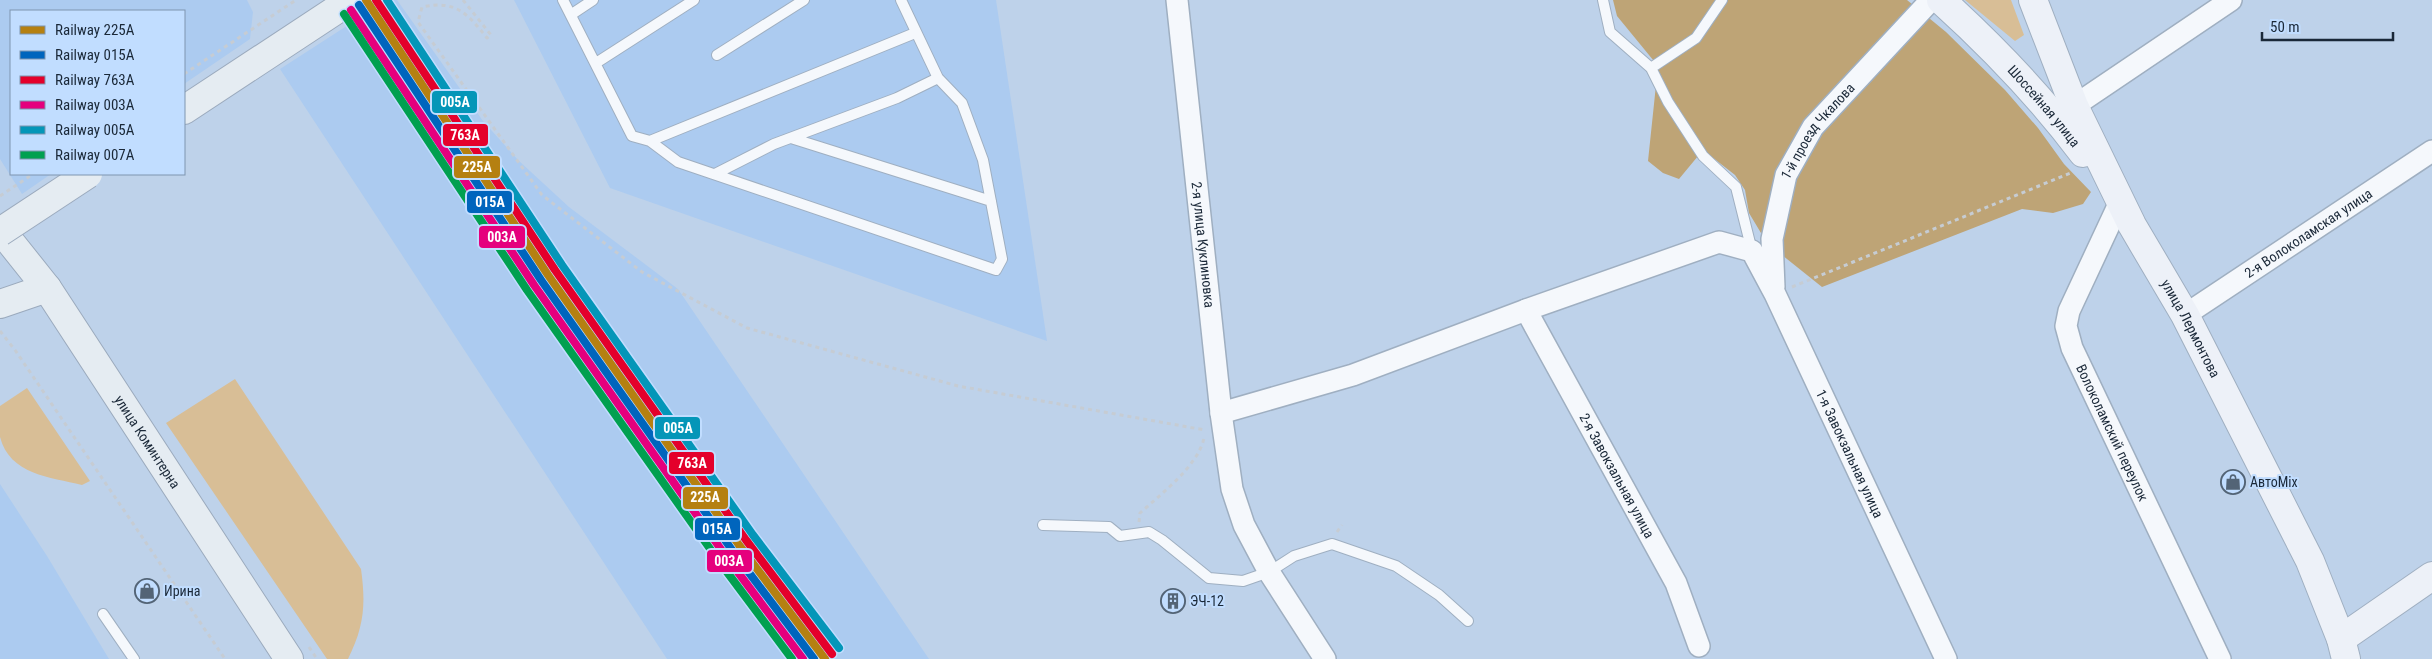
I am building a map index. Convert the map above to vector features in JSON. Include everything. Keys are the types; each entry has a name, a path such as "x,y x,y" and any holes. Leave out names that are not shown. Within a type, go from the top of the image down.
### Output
{"main road":[{"path":"185,87 316,0"},
{"path":"185,109 351,0"},
{"name":"Шоссейная улица","path":"1941,0 1976,32 2028,85 2092,164 2125,214"},
{"name":"улица Лермонтова","path":"2033,0 2074,106 2125,214 2185,315 2310,561 2344,649"},
{"path":"0,211 54,175"},
{"path":"0,230 86,175"},
{"name":"улица Коминтерна","path":"0,230 47,288 289,659"},
{"path":"0,304 47,288"},
{"path":"2344,649 2432,576"}],"street":[{"name":"2-я улица Куклиновка","path":"1177,0 1221,413 1232,489 1244,525 1269,572 1324,659"},
{"name":"1-й проезд Чкалова","path":"1775,294 1772,239 1786,175 1813,127 1930,0"},
{"path":"2074,106 2231,0"},
{"name":"2-я Волоколамская улица","path":"2185,315 2432,151"},
{"name":"Волоколамский переулок","path":"2125,214 2069,311 2066,326 2072,348 2220,659"},
{"path":"1221,413 1353,375 1526,310 1719,242 1752,251"},
{"name":"1-я Завокзальная улица","path":"1752,251 1775,294 1946,659"},
{"name":"2-я Завокзальная улица","path":"1526,310 1676,583 1699,646"}],"lane":[{"path":"563,0 572,14 632,136 650,141 678,162 996,270 1002,260 983,160 962,103 938,78 901,0"},
{"path":"572,14 593,0"},
{"path":"596,63 694,0"},
{"path":"717,55 804,0"},
{"path":"1603,0 1610,32 1651,68 1668,102 1704,156 1736,187 1752,251"},
{"path":"1651,68 1696,38 1722,0"},
{"path":"650,141 915,33"},
{"path":"715,174 791,138 897,98 938,78"},
{"path":"791,138 991,201"},
{"path":"1043,525 1109,527 1120,536 1149,532 1162,540 1209,578 1243,581 1269,572 1294,556 1332,544 1396,566 1439,595 1468,621"},
{"path":"103,614 134,659"}],"path":[{"path":"185,73 296,0"},
{"path":"463,0 491,35 487,38 461,7 450,3 434,2 422,7 418,22 542,195 642,272 747,328 958,386 1206,430 1202,447 1181,476 1140,513 1138,533"},
{"path":"1775,294 2092,164"},
{"path":"0,196 32,175"},
{"path":"0,331 26,366 224,659"}],"shaded area":[{"path":"0,0 247,0 253,12 250,39 185,83 185,10 10,10 10,175 0,159"},
{"path":"387,0 397,0 483,121 518,160 569,207 678,289 929,659 667,659 280,69"},
{"path":"514,0 996,0 1047,341 610,188"},
{"path":"1613,0 1907,0 1946,32 2005,90 2038,128 2064,164 2091,192 2083,204 2053,213 2022,209 1822,287 1767,243 1749,213 1745,190 1735,175 1703,150 1679,179 1663,173 1648,161 1658,66 1617,16"},
{"path":"1965,0 2011,0 2024,35 2015,41"},
{"path":"10,175 50,175 22,194"},
{"path":"235,379 361,569 362,616 348,659 327,659 166,423"},
{"path":"27,388 90,481 82,485 33,472 22,467 5,450 0,437 0,406"},
{"path":"0,484 47,556 109,659 0,659"}],"rail line":[{"name":"225А","path":"366,0 548,275 739,545 825,659"},
{"name":"763А","path":"376,0 555,270 746,540 832,654"},
{"name":"005А","path":"387,0 562,265 753,535 839,648"},
{"name":"015А","path":"359,5 541,280 732,550 814,659"},
{"name":"003А","path":"351,10 534,285 725,555 803,659"},
{"name":"007А","path":"344,14 527,290 718,560 792,659"}],"place":[{"name":"АвтоMix","path":"2233,482"},
{"name":"Ирина","path":"147,591"},
{"name":"ЭЧ-12","path":"1173,601"}]}
